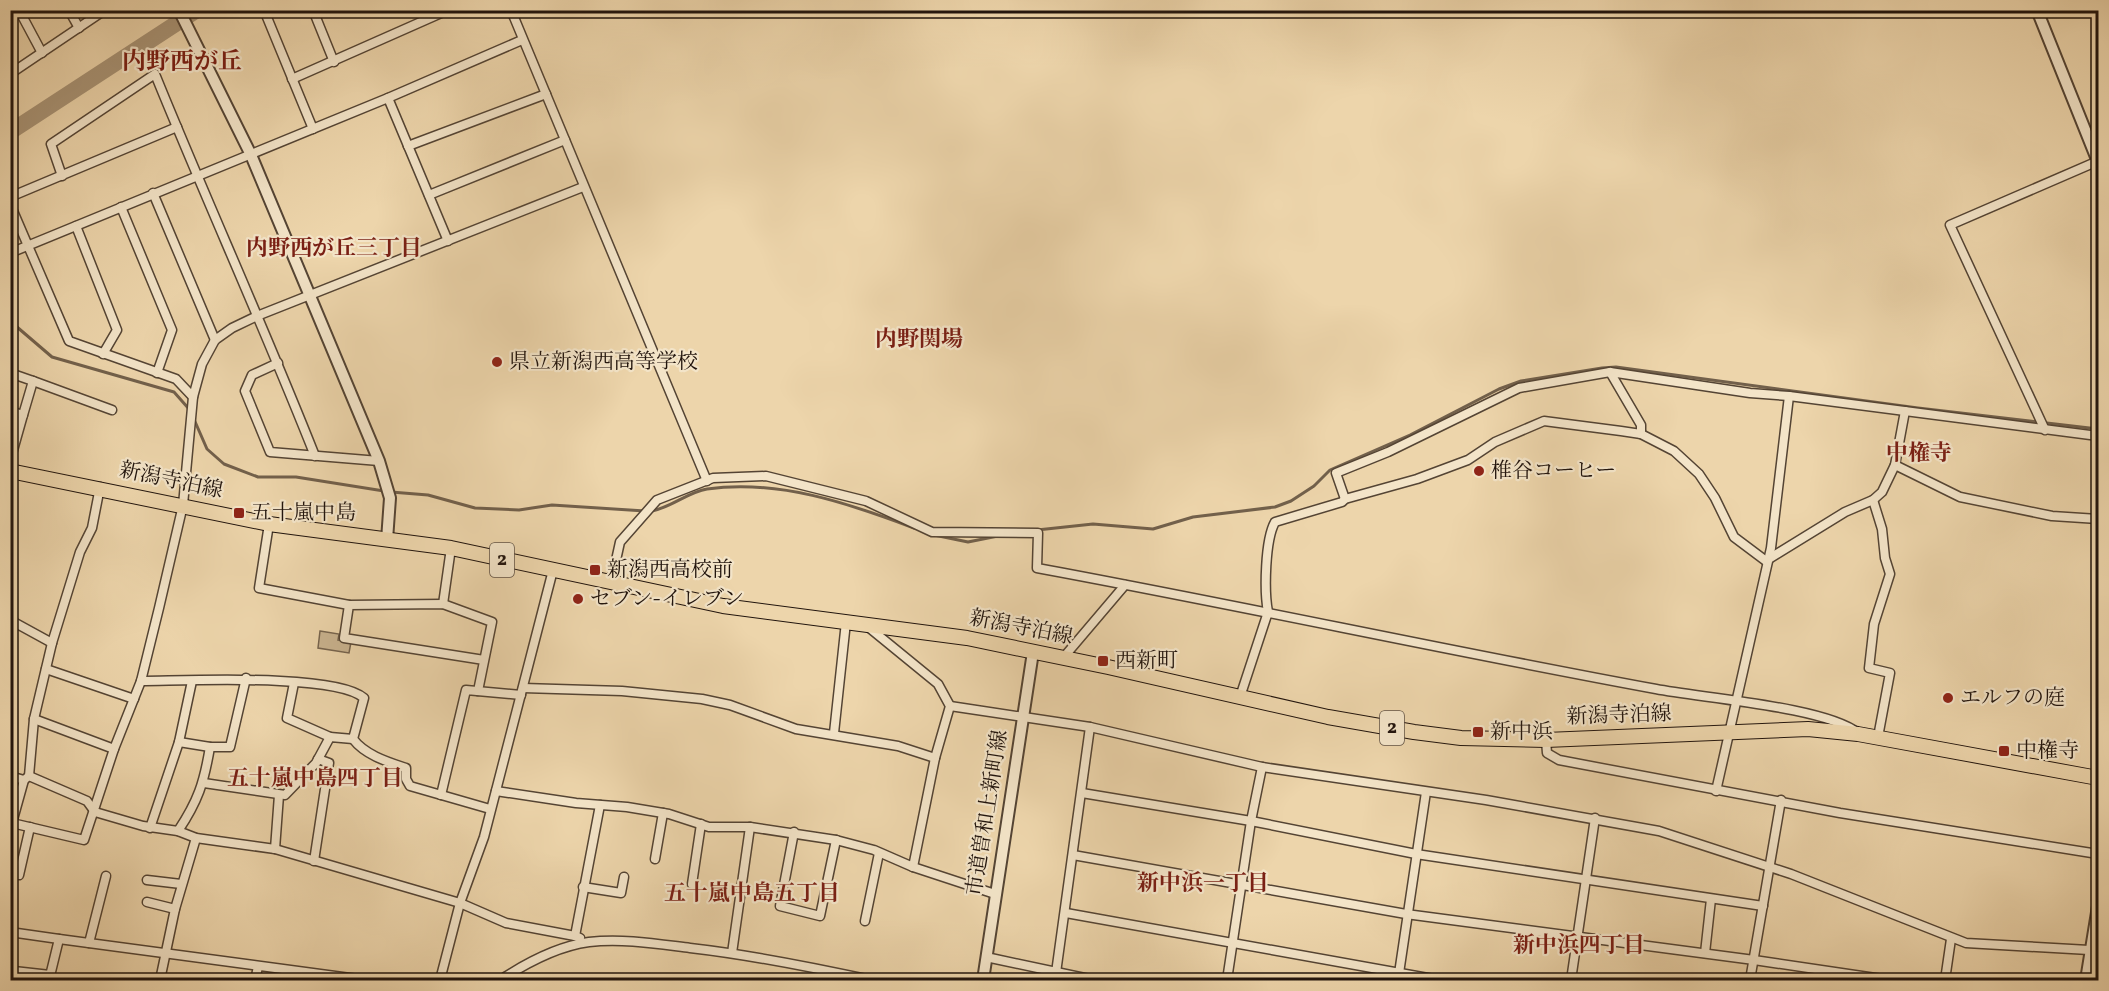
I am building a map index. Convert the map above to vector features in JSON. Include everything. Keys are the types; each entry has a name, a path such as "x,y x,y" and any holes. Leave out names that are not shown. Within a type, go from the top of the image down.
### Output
{"main road":[{"name":"新潟寺泊線","path":"10,471 269,524 451,548 723,606 967,638 1414,732 1461,738 1546,740 1808,729 1878,737 2098,778"}],"street":[{"path":"18,10 42,53"},
{"path":"69,10 79,28"},
{"path":"10,74 105,10"},
{"path":"179,10 250,155 380,461 390,498 387,540"},
{"path":"264,10 313,129"},
{"path":"313,10 334,62"},
{"path":"292,79 448,10"},
{"path":"511,10 707,481"},
{"path":"2037,10 2098,161 1950,225 2045,430"},
{"path":"10,253 388,98 522,40"},
{"path":"62,176 51,144 155,74 196,177 278,363 315,456"},
{"path":"408,146 546,94"},
{"path":"388,98 448,242"},
{"path":"10,197 177,127"},
{"path":"429,195 565,140"},
{"path":"100,488 92,528 80,552 52,643 34,719 26,778 12,822 84,840 114,749 141,681 183,505 193,397 202,364 215,340 232,328 257,316 583,187"},
{"path":"153,193 215,340"},
{"path":"10,204 69,341 176,379 193,397"},
{"path":"121,207 172,330 157,373"},
{"path":"76,226 117,330 103,354"},
{"path":"278,363 252,375 245,391 270,452 380,461"},
{"path":"1345,499 1336,473 1388,452 1519,388 1610,372 1740,392 1789,396 2098,436"},
{"path":"1610,372 1641,425 1641,434"},
{"path":"10,373 112,410"},
{"path":"10,461 33,381"},
{"path":"1716,790 1753,640 1766,561 1771,548 1789,396"},
{"path":"10,411 23,415"},
{"path":"1766,561 1845,512 1873,500 1882,492 1895,465 1905,411"},
{"path":"1240,697 1268,612 1268,559 1272,528 1275,522 1417,479 1458,464 1495,442 1544,422 1641,434 1674,451 1699,474 1715,498 1734,537 1766,561"},
{"path":"1895,465 1960,497 2052,516 2098,519"},
{"path":"611,583 620,542 657,500 707,481 766,476 866,501 932,532 1038,533 1037,568 1657,690 1806,714 1847,724 1858,734"},
{"path":"1873,500 1882,529 1885,558 1890,574 1874,624 1869,668 1890,673 1878,737"},
{"path":"269,524 259,588 349,605 443,604 492,622 478,691"},
{"path":"443,604 451,548"},
{"path":"440,981 460,903 484,837 554,570"},
{"path":"1063,657 1125,585"},
{"path":"349,605 344,638 484,660"},
{"path":"10,620 52,643"},
{"path":"834,733 846,622"},
{"path":"866,625 938,684 950,706 935,758 913,867"},
{"name":"市道曽和上新町線","path":"982,981 1033,652"},
{"path":"46,669 134,699"},
{"path":"141,681 246,678 324,686 359,694 364,699 353,739"},
{"path":"179,742 210,747 230,747 246,678"},
{"path":"150,828 179,742 192,681"},
{"path":"294,683 287,718 330,737 353,739 369,753 406,768 406,779 410,786 490,809"},
{"path":"441,795 466,690 622,691 702,699 730,705 796,729 834,733 898,746 935,758"},
{"path":"950,706 1022,719 1090,727 1262,767 1595,818 1659,831 1839,892 1951,939 1984,946 2089,950"},
{"path":"34,719 114,749"},
{"path":"1055,981 1054,971 1066,913 1090,727"},
{"path":"204,783 285,795 318,759 330,737"},
{"path":"1546,740 1547,753 1559,760 1971,835 2098,854"},
{"path":"178,831 197,802 204,783 210,747"},
{"path":"314,861 329,763 318,759"},
{"path":"1227,981 1251,821 1262,767"},
{"path":"10,776 26,778 87,801 95,812 150,828 178,831 196,838 275,849 460,903 506,924 575,936 589,942"},
{"path":"496,791 663,813 709,827 750,826 836,840 995,894"},
{"path":"1399,978 1406,914 1426,792"},
{"path":"1082,793 1251,821 1416,854 1763,906"},
{"path":"275,849 279,795"},
{"path":"1750,981 1781,800"},
{"path":"575,936 600,805"},
{"path":"654,859 663,813"},
{"path":"1571,981 1595,818"},
{"path":"692,884 701,824"},
{"path":"732,953 750,826"},
{"path":"19,875 30,827"},
{"path":"795,832 780,906 820,916 836,840"},
{"path":"160,981 181,884 196,838"},
{"path":"866,921 879,853"},
{"path":"1073,855 1406,914 1705,953 1889,981"},
{"path":"89,943 106,876"},
{"path":"583,887 621,893 624,877"},
{"path":"147,880 181,884"},
{"path":"1705,953 1711,899"},
{"path":"147,902 175,909"},
{"path":"2086,981 2089,950 2098,906"},
{"path":"1066,913 1399,978 1439,981"},
{"path":"10,932 365,981"},
{"path":"14,971 49,978 59,939"},
{"path":"1945,981 1951,939"},
{"path":"505,981 505,977 533,959 589,942 651,943 732,953 793,963 871,981"},
{"path":"986,957 1094,981"},
{"path":"255,981 258,966"},
{"path":"938,981 960,981"}],"shaded area":[{"path":"320,631 339,634 338,640 351,642 349,653 318,648"}],"waterway":[{"path":"10,132 197,10"},
{"path":"10,321 52,357 174,392 189,409"},
{"path":"1037,530 1093,524 1153,529 1193,517 1275,507 1291,501 1314,486 1330,470 1410,435 1499,389 1521,381 1602,368 1616,367 1918,408 2098,429"},
{"path":"193,417 207,449 224,464 258,477 296,477 384,491"},
{"path":"652,511 707,489 760,487 812,495 914,528"},
{"path":"391,492 428,495 475,508 519,510 552,505 645,511"},
{"path":"934,535 968,542 998,536"}],"place":[{"name":"県立新潟西高等学校","path":"497,362"},
{"name":"椎谷コーヒー","path":"1479,471"},
{"name":"五十嵐中島","path":"239,513"},
{"name":"新潟西高校前","path":"595,570"},
{"name":"セブン-イレブン","path":"578,599"},
{"name":"西新町","path":"1103,661"},
{"name":"エルフの庭","path":"1948,698"},
{"name":"新中浜","path":"1478,732"},
{"name":"中権寺","path":"2004,751"}],"district":[{"name":"内野西が丘","path":"182,63"},
{"name":"内野西が丘三丁目","path":"334,249"},
{"name":"内野関場","path":"919,340"},
{"name":"中権寺","path":"1919,454"},
{"name":"五十嵐中島四丁目","path":"315,779"},
{"name":"新中浜一丁目","path":"1203,884"},
{"name":"五十嵐中島五丁目","path":"752,894"},
{"name":"新中浜四丁目","path":"1579,946"}]}
